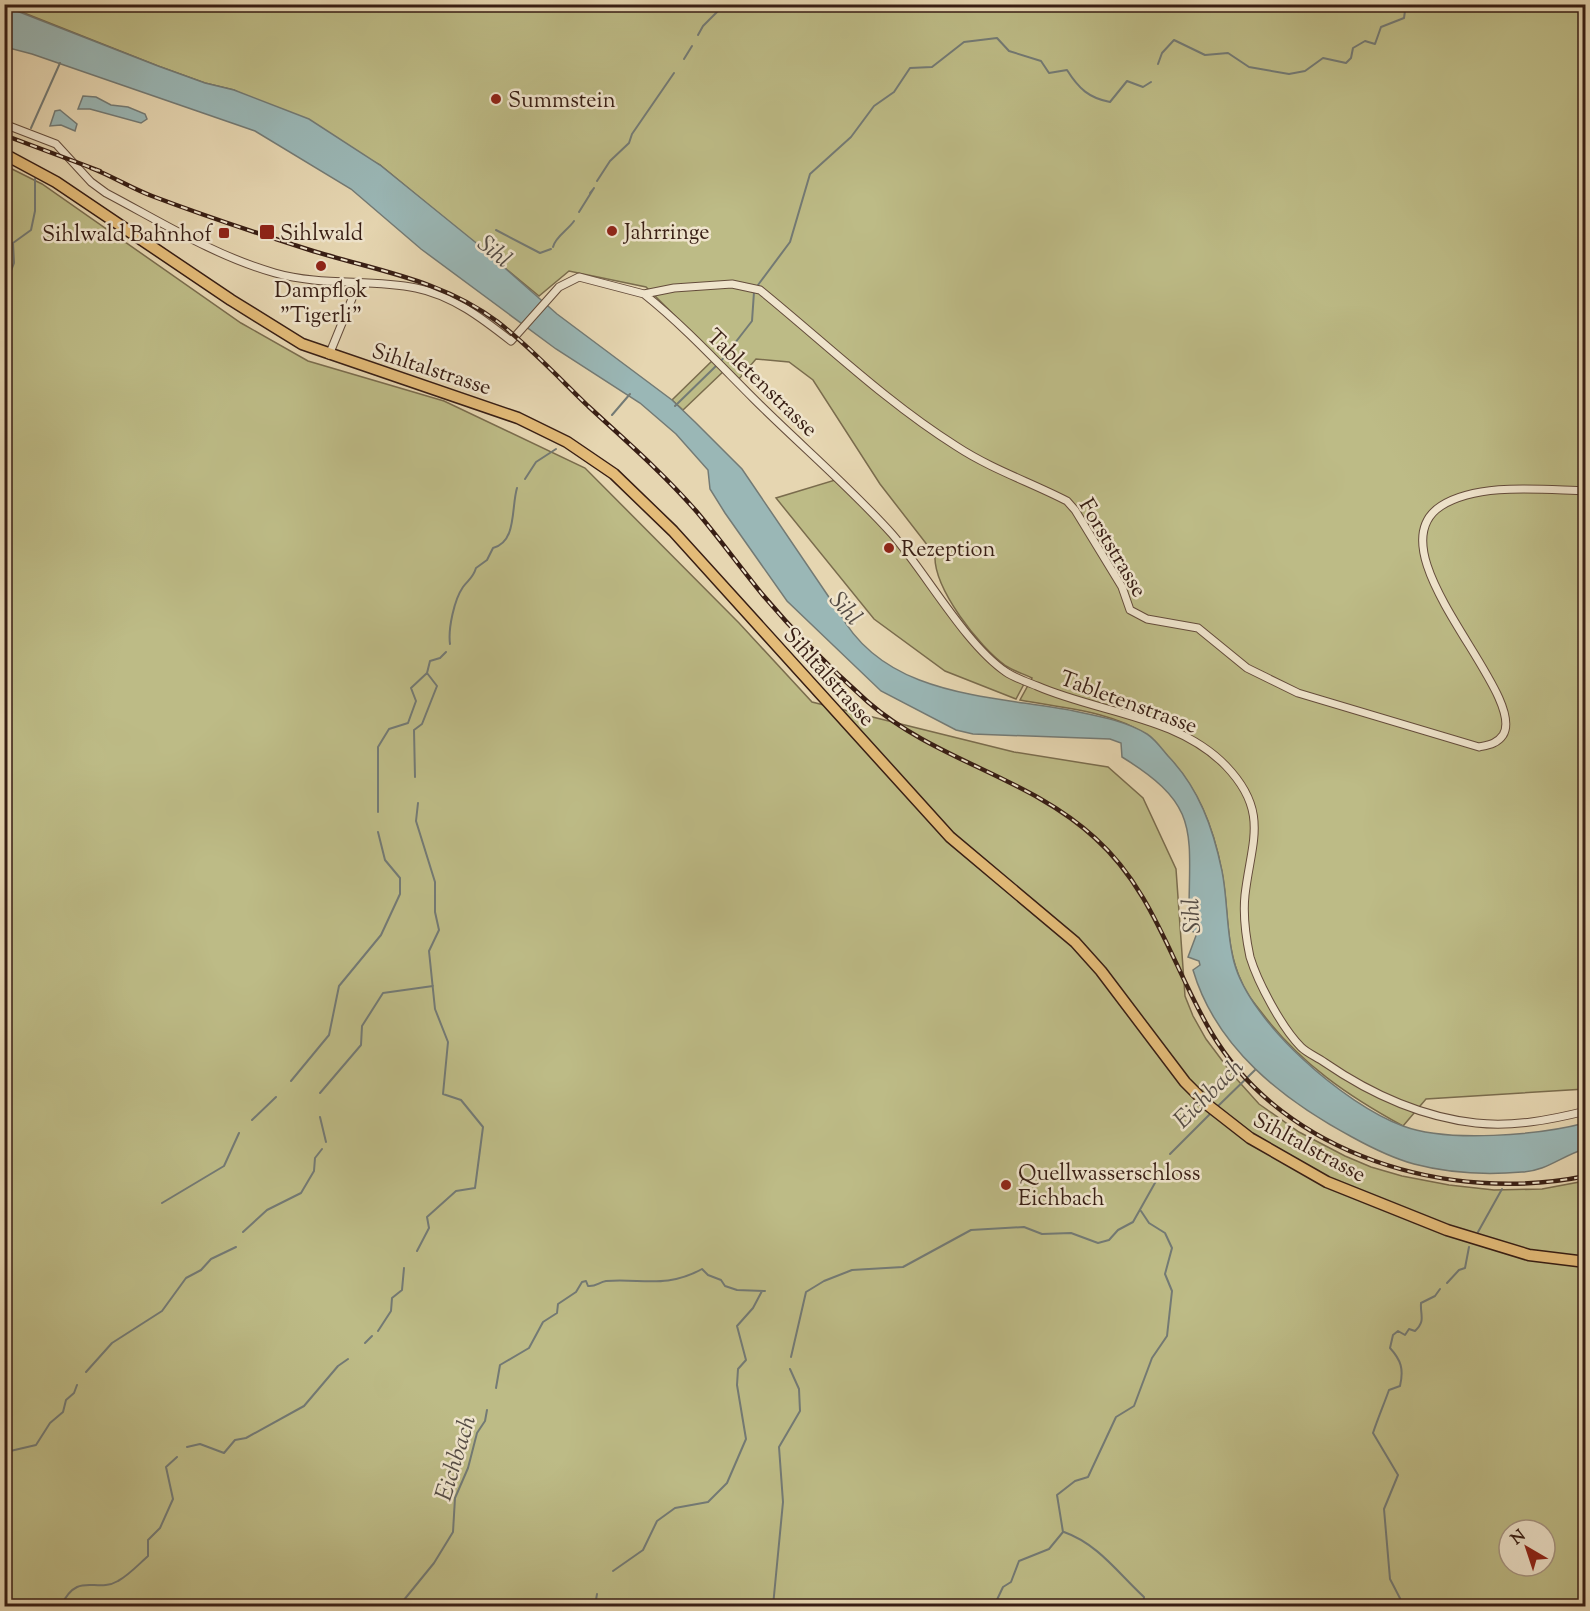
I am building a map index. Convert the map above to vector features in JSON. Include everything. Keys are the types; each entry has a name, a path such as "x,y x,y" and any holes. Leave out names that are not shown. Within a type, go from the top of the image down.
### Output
{"main road":[{"name":"Sihltalstrasse","path":"4,154 63,186 268,324 302,344 329,355 473,401 527,422 577,448 625,483 680,539 950,837 1075,942 1193,1090 1236,1128 1303,1170 1399,1212 1502,1248 1548,1258 1586,1262"}],"street":[{"path":"4,124 56,144 91,182 106,193 238,261 278,274 358,284 329,355"},
{"name":"Forststrasse","path":"358,284 403,286 427,291 457,303 511,341 550,295 565,283 579,277 644,294 674,288 732,284 760,290 901,407 955,446 990,466 1067,501 1075,510 1122,587 1130,610 1147,619 1198,628 1247,668 1298,693 1479,747 1494,744 1504,735 1506,720 1497,696 1439,592 1423,556 1421,534 1431,516 1441,507 1459,499 1502,489 1586,491"},
{"name":"Tabletenstrasse","path":"644,294 706,351 889,531 984,652 1007,673 1051,692 1130,715 1191,740 1209,751 1228,768 1243,787 1252,807 1256,831 1244,905 1250,957 1260,982 1282,1021 1301,1047 1367,1089 1440,1117 1476,1123 1506,1124 1555,1118 1586,1111"}],"shaded area":[{"path":"4,5 1585,5 1585,1089 1426,1099 1403,1126 1344,1091 1309,1063 1277,1031 1244,987 1233,956 1222,872 1214,838 1202,807 1175,764 1149,736 1133,727 1102,715 1020,700 1032,678 1006,666 971,631 949,600 941,584 935,555 880,484 813,380 789,362 756,359 738,380 726,369 683,410 672,400 716,357 646,287 569,271 539,296 380,165 234,90 205,83 158,66"},
{"path":"4,165 42,184 241,323 308,361 444,401 585,468 739,623 812,702 1014,752 1108,767 1143,798 1176,869 1185,996 1193,1016 1206,1039 1233,1075 1259,1104 1299,1132 1371,1167 1449,1185 1494,1190 1542,1189 1585,1181 1585,1606 5,1606"},
{"path":"835,480 888,533 986,658 1024,684 1016,699 945,671 874,619 776,498"}],"water":[{"name":"Sihl","path":"4,6 158,66 205,83 234,90 309,119 380,165 480,246 557,314 672,400 695,422 742,469 859,640 883,662 912,677 943,688 1102,717 1139,729 1150,736 1188,781 1209,824 1222,871 1231,951 1243,986 1279,1035 1328,1081 1354,1100 1403,1126 1444,1134 1468,1136 1519,1134 1585,1123 1585,1149 1531,1171 1481,1173 1440,1169 1414,1164 1382,1152 1301,1106 1255,1069 1235,1047 1218,1024 1204,998 1193,970 1200,965 1199,961 1188,957 1197,933 1191,931 1191,913 1194,910 1189,907 1190,857 1184,820 1177,804 1165,789 1122,757 1121,743 1110,739 973,734 956,730 881,691 787,601 710,489 708,470 676,434 640,403 556,349 421,249 351,189 255,131 32,54 5,47"},
{"path":"83,96 96,97 111,105 128,107 145,114 147,119 141,123 90,109 78,109"},
{"path":"60,110 77,124 75,131 61,125 50,126 55,111"}],"waterway":[{"path":"698,35 703,26 725,4"},
{"path":"1158,64 1162,53 1174,40 1205,55 1228,53 1249,67 1289,74 1305,71 1323,58 1346,63 1351,58 1353,48 1365,41 1375,44 1381,27 1404,18 1406,4"},
{"path":"758,285 790,242 810,174 851,137 874,106 894,92 910,68 932,67 964,42 997,38 1009,51 1041,61 1049,73 1067,70 1085,92 1096,98 1110,102 1127,81 1143,87 1151,82"},
{"path":"684,59 692,46"},
{"path":"31,128 60,63"},
{"path":"597,181 610,161 629,143 632,134 674,73"},
{"path":"4,289 14,263 13,243 31,230 35,211 35,179"},
{"path":"579,212 594,188 590,193"},
{"path":"553,247 556,240 574,221"},
{"name":"Sihl","path":"496,230 540,253 551,249"},
{"name":"Sihl","path":"482,252 490,239"},
{"path":"721,361 752,321 754,292"},
{"path":"675,406 716,366"},
{"path":"612,415 630,394"},
{"path":"525,479 536,462 556,449"},
{"path":"450,644 451,623 457,599 476,568 487,560 493,548 501,545 510,532 517,488"},
{"path":"415,777 414,730 422,724 437,686 427,673 430,661 440,658 446,652"},
{"path":"378,812 378,747 389,729 408,723 416,701 411,688 427,673"},
{"path":"417,1251 429,1228 427,1217 456,1191 475,1188 483,1127 461,1100 443,1094 448,1042 435,1009 429,951 439,930 435,912 435,882 416,821 418,803"},
{"path":"291,1081 329,1035 339,986 381,935 400,894 400,878 385,860 378,832"},
{"path":"320,1093 361,1045 362,1026 383,993 433,986"},
{"name":"Eichbach","path":"1216,1108 1255,1070"},
{"path":"252,1120 276,1097"},
{"name":"Eichbach","path":"1170,1154 1212,1112"},
{"path":"320,1117 326,1142"},
{"path":"162,1203 224,1166 239,1133"},
{"path":"243,1232 267,1210 301,1193 314,1171 315,1158 322,1149"},
{"name":"Eichbach","path":"791,1357 806,1292 824,1281 852,1270 903,1267 971,1230 1024,1227 1042,1234 1071,1233 1098,1243 1109,1240 1118,1230 1133,1222 1160,1174"},
{"path":"1478,1232 1502,1189"},
{"path":"994,1606 1003,1587 1011,1582 1019,1561 1049,1549 1063,1532 1057,1495 1075,1481 1088,1477 1116,1417 1134,1406 1152,1358 1167,1336 1172,1291 1165,1274 1172,1248 1165,1233 1149,1223 1141,1211"},
{"path":"86,1372 112,1343 162,1311 186,1278 201,1270 211,1259 236,1247"},
{"path":"1447,1283 1459,1270 1465,1268 1469,1247"},
{"path":"378,1331 391,1311 392,1298 402,1290 404,1268"},
{"name":"Eichbach","path":"496,1388 500,1365 529,1348 543,1322 557,1313 558,1304 576,1292 582,1282 586,1281 588,1286 591,1286 619,1280 665,1281 702,1269 708,1275 721,1280 725,1286 737,1290 765,1291"},
{"path":"1404,1606 1390,1579 1384,1509 1398,1475 1373,1433 1389,1390 1400,1386 1401,1365 1390,1348 1393,1335 1398,1331 1405,1335 1409,1329 1415,1331 1421,1321 1421,1303 1435,1296 1440,1289"},
{"path":"613,1571 643,1550 657,1521 675,1508 708,1502 727,1483 746,1439 737,1385 738,1369 746,1360 737,1326 753,1308 762,1291"},
{"path":"365,1343 372,1336"},
{"path":"187,1447 200,1444 224,1453 235,1440 246,1438 304,1406 338,1366 348,1359"},
{"path":"773,1606 783,1502 779,1447 800,1411 799,1389 790,1369"},
{"path":"8,1473 6,1452 36,1445 50,1423 63,1412 66,1400 74,1393 77,1385"},
{"name":"Eichbach","path":"399,1606 434,1563 453,1532 455,1498 468,1468 477,1433 485,1421 487,1410"},
{"path":"61,1606 67,1595 74,1589 118,1581 148,1556 148,1540 160,1528 173,1499 166,1467 177,1457"},
{"path":"1064,1532 1087,1544 1107,1560 1144,1597 1143,1606"},
{"path":"595,1606 597,1594"}],"railway":[{"path":"4,135 100,171"},
{"path":"91,168 144,193 212,218 432,286 455,296 498,322 533,352 671,484 697,512 787,622 868,702 923,740 1041,799 1069,817 1095,838 1133,881 1211,1032 1242,1075 1281,1111 1326,1139 1375,1161 1427,1175 1480,1183 1534,1183 1586,1176"}],"place":[{"name":"Summstein","path":"496,99"},
{"name":"Jahrringe","path":"612,231"},
{"name":"Sihlwald","path":"267,232"},
{"name":"Sihlwald Bahnhof","path":"224,233"},
{"name":"Dampflok \"Tigerli\"","path":"321,266"},
{"name":"Rezeption","path":"889,548"},
{"name":"Quellwasserschloss Eichbach","path":"1006,1185"}]}
